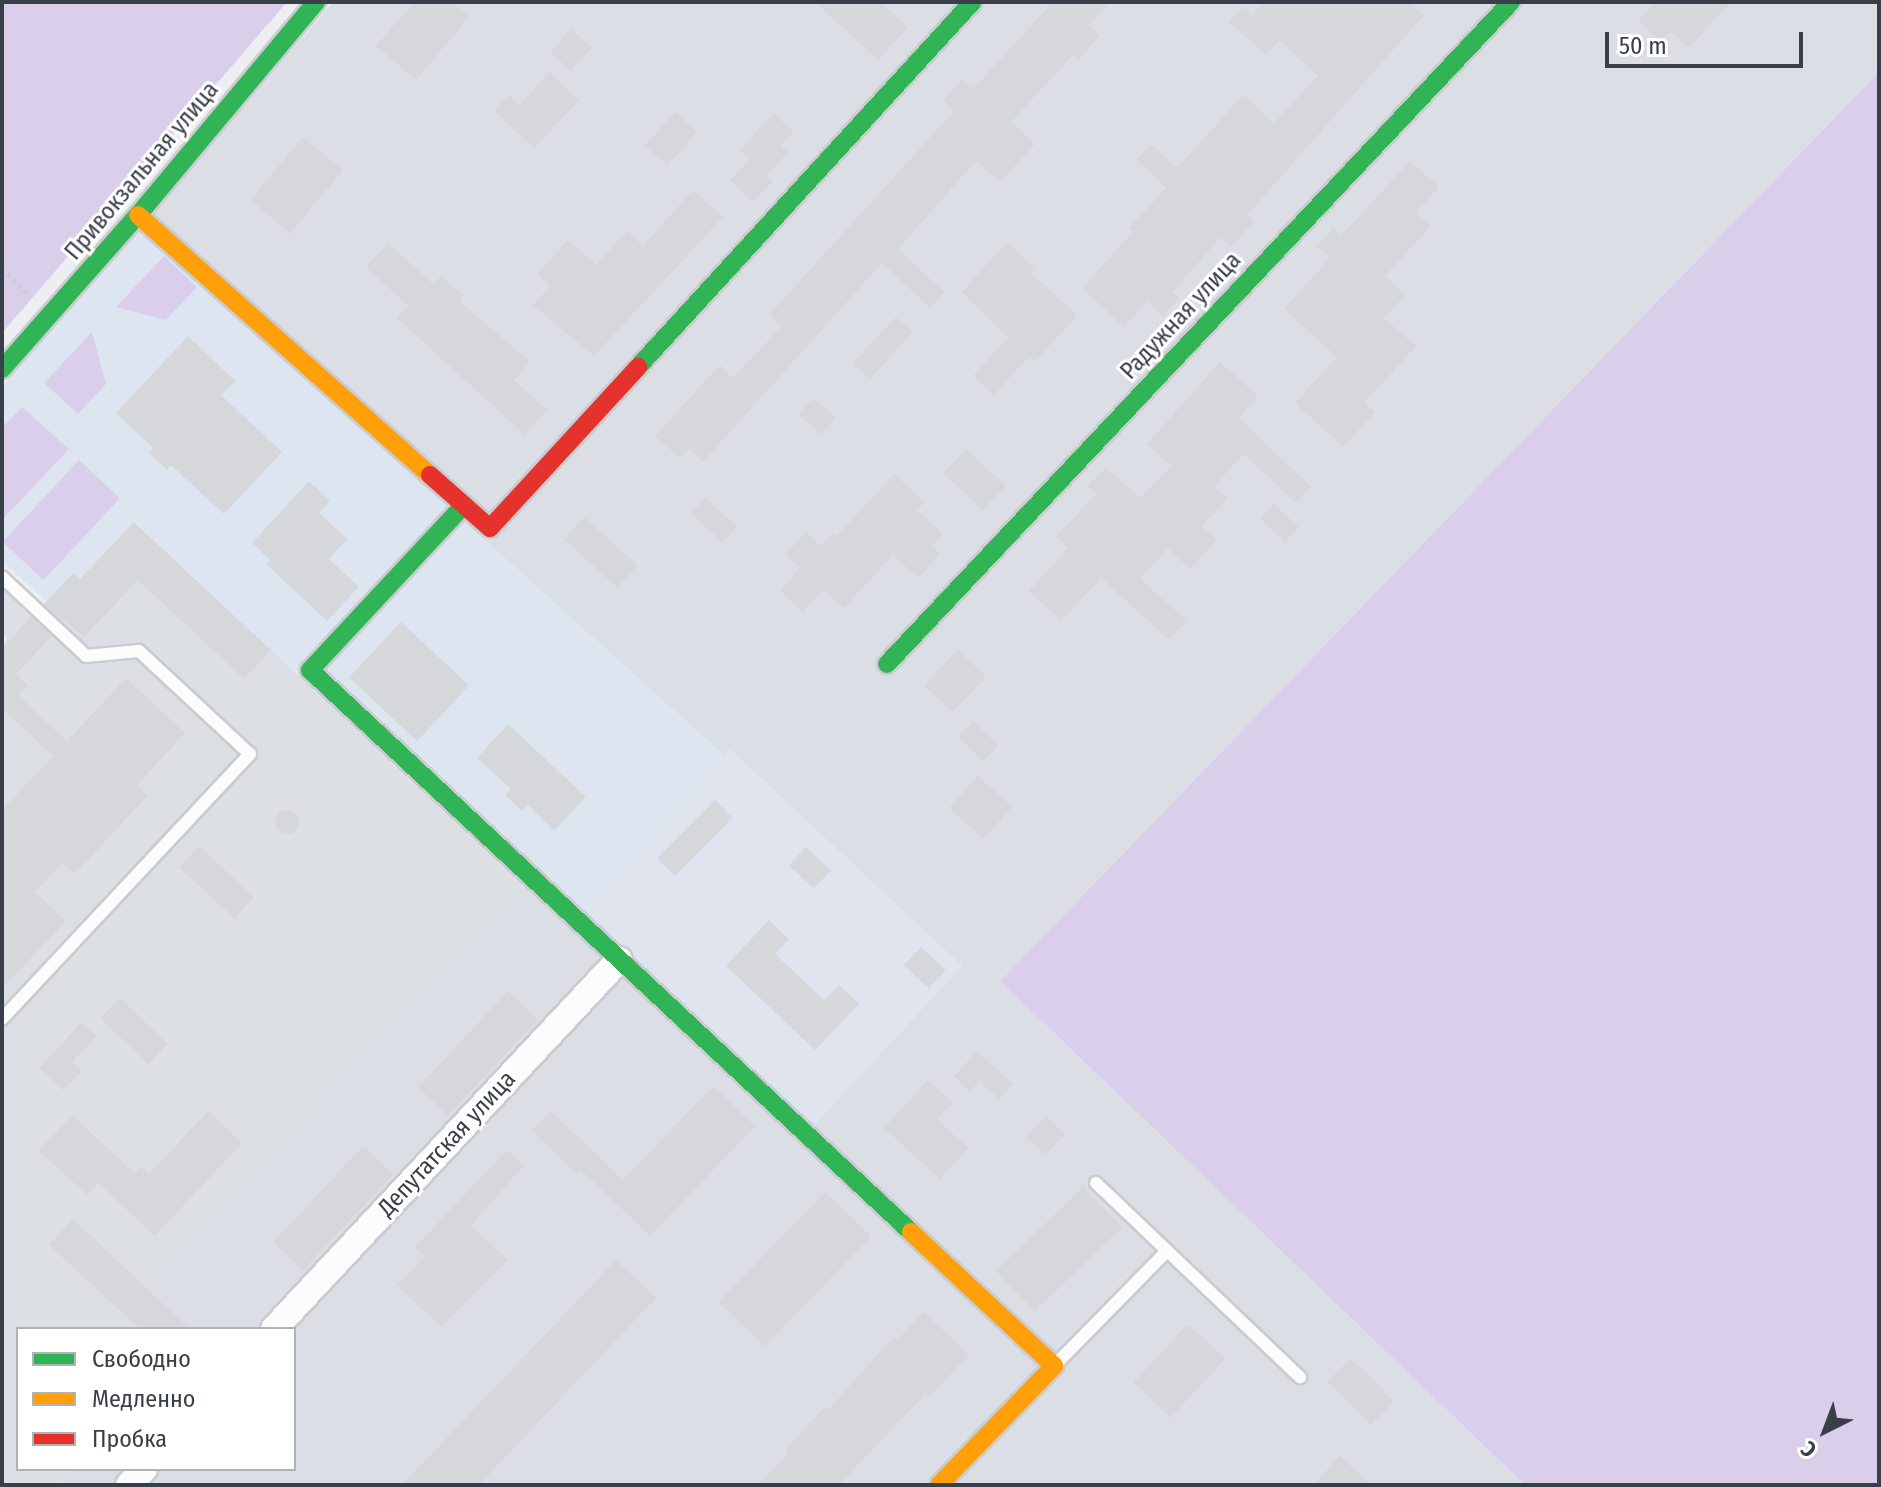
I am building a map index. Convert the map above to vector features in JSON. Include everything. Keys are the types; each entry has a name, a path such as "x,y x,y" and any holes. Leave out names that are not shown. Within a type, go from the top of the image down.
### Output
{"street":[{"name":"Привокзальная улица","path":"2,369 138,215 316,2"},
{"path":"138,215 490,528 973,2"},
{"name":"Радужная улица","path":"887,664 1511,2"},
{"path":"464,505 310,670 1054,1366 939,1485"},
{"name":"Депутатская улица","path":"276,1327 619,960"}],"lane":[{"path":"2,577 86,656 139,651 250,754 2,1019"},
{"path":"1096,1183 1300,1377"},
{"path":"1054,1366 1167,1251"}],"shaded area":[{"path":"2,2 287,2 2,333"},
{"path":"333,2 1879,2 1879,72 1000,981 1525,1485 55,1485 68,1471 296,1471 296,1327 188,1327 147,1289 524,887 583,907 730,750 724,756 140,229"},
{"path":"1879,72 1879,1485 1525,1485 1000,981"},
{"path":"140,229 724,755 730,749 962,966 815,1124 524,887 135,522 80,579 73,573 46,601 2,561 2,387"},
{"path":"164,256 197,287 166,320 116,307"},
{"path":"92,332 106,384 78,414 44,383"},
{"path":"22,407 69,449 2,520 2,428"},
{"path":"79,460 120,498 44,580 3,542"},
{"path":"134,522 524,887 148,1289 188,1327 16,1327 16,1471 68,1471 55,1485 2,1485 2,648 73,573 81,579"},
{"path":"2,589 32,617 2,648 7,637 2,633"},
{"path":"730,749 963,966 815,1124 583,907"}],"building":[{"path":"414,2 452,2 469,17 416,80 376,46"},
{"path":"815,2 880,2 908,27 878,60"},
{"path":"1053,2 1110,2 1089,25 1100,35 1078,60 1073,55 1011,122 1035,144 1000,182 976,161 898,249 944,292 930,308 882,263 703,462 689,448 680,458 655,436 720,365 733,378 782,326 769,315 954,111 943,101 962,80 973,89"},
{"path":"1264,2 1410,2 1424,15 1247,215 1254,221 1231,247 1221,237 1172,292 1179,298 1163,316 1147,301 1124,327 1082,288 1133,232 1129,228 1166,188 1137,160 1151,144 1177,168 1243,95 1274,123 1318,76 1279,40 1266,55 1229,22 1243,7 1252,15"},
{"path":"1655,2 1731,2 1689,48 1670,31 1661,41 1638,21"},
{"path":"571,29 592,48 571,71 550,52"},
{"path":"549,72 579,100 534,148 494,111 509,95 520,105"},
{"path":"675,112 697,132 667,166 645,145"},
{"path":"773,113 794,132 781,145 788,152 767,176 773,181 753,202 730,180 750,159 740,150"},
{"path":"303,137 343,170 290,233 250,200"},
{"path":"1410,161 1439,187 1416,213 1431,226 1385,276 1405,295 1384,318 1416,346 1365,402 1375,412 1343,447 1295,403 1337,357 1284,309 1330,258 1317,246 1333,228 1341,236"},
{"path":"693,190 723,217 594,356 533,305 550,286 537,274 568,240 596,265 627,231 643,246"},
{"path":"1007,242 1035,269 1031,273 1077,315 1035,362 1029,356 994,395 973,376 1008,337 962,292"},
{"path":"388,243 433,284 441,276 464,296 459,301 530,362 514,380 547,410 525,435 397,318 408,306 366,267"},
{"path":"896,317 913,333 870,379 853,363"},
{"path":"188,336 235,381 221,395 282,452 224,514 171,465 167,470 149,453 153,448 116,413"},
{"path":"1220,362 1258,396 1239,418 1311,487 1296,503 1244,454 1214,486 1228,498 1202,526 1217,540 1190,569 1168,548 1140,579 1187,621 1169,640 1101,578 1061,621 1029,591 1068,548 1056,537 1096,494 1088,486 1106,467 1140,498 1171,466 1147,444"},
{"path":"813,398 836,418 821,434 799,415"},
{"path":"966,449 1005,486 983,510 943,473"},
{"path":"894,474 925,502 917,510 943,534 932,546 940,554 918,578 893,555 844,608 823,590 803,612 780,591 800,568 785,555 806,532 821,546 833,533 837,536"},
{"path":"309,481 330,501 319,513 347,539 329,559 359,587 327,621 266,564 270,560 252,543"},
{"path":"705,498 737,527 723,542 691,514"},
{"path":"1274,504 1299,527 1285,542 1260,519"},
{"path":"584,517 638,565 617,587 564,539"},
{"path":"134,522 271,650 244,679 138,580 84,637 44,604 73,573 80,579"},
{"path":"31,617 52,636 16,674 28,685 18,695 67,741 126,678 185,733 137,785 148,795 75,874 63,863 35,892 66,921 2,989 2,810 53,756 4,710 2,712 2,648"},
{"path":"401,622 469,685 417,741 349,678"},
{"path":"958,650 986,677 952,712 924,685"},
{"path":"973,721 998,745 983,761 958,737"},
{"path":"508,724 586,797 554,831 528,805 522,811 505,795 511,789 477,758"},
{"path":"978,776 1012,807 983,839 949,808"},
{"path":"715,800 733,818 675,876 657,858"},
{"path":"287,810 296,813 299,822 296,831 287,834 278,831 275,822 278,813"},
{"path":"199,846 254,897 234,918 179,867"},
{"path":"806,847 831,870 814,888 789,865"},
{"path":"769,920 789,939 775,954 824,1000 839,985 859,1004 815,1050 726,966"},
{"path":"921,947 946,970 929,988 904,965"},
{"path":"508,991 538,1019 448,1116 418,1088"},
{"path":"120,998 167,1044 148,1064 101,1018"},
{"path":"82,1022 97,1036 72,1062 82,1071 63,1090 39,1068"},
{"path":"977,1051 1013,1084 999,1099 979,1081 970,1092 954,1076"},
{"path":"928,1080 953,1103 937,1119 968,1148 940,1179 884,1128"},
{"path":"713,1086 755,1126 650,1236 581,1170 577,1174 532,1131 551,1111 623,1180"},
{"path":"208,1111 242,1143 155,1236 98,1183 87,1195 38,1150 72,1115 134,1173 141,1166 149,1174"},
{"path":"1046,1116 1065,1134 1045,1155 1026,1137"},
{"path":"363,1146 393,1174 303,1271 273,1243"},
{"path":"507,1150 524,1165 471,1226 508,1260 441,1327 397,1285 425,1256 415,1247"},
{"path":"1083,1187 1122,1227 1035,1311 996,1271"},
{"path":"825,1192 871,1236 765,1347 719,1302"},
{"path":"73,1219 188,1327 138,1327 49,1245"},
{"path":"616,1260 656,1298 479,1485 402,1485"},
{"path":"924,1312 969,1355 929,1397 925,1394 839,1485 758,1485 789,1453 785,1449 825,1407 828,1410 894,1336 898,1339"},
{"path":"1188,1324 1225,1359 1171,1417 1133,1383"},
{"path":"1351,1358 1394,1401 1371,1424 1328,1381"},
{"path":"1340,1456 1371,1485 1313,1485"}],"traffic: fast":[{"path":"2,369 138,215 316,2"},
{"path":"638,367 973,2"},
{"path":"887,664 1511,2"},
{"path":"464,505 310,670 911,1232"}],"traffic: slow":[{"path":"138,215 430,475"},
{"path":"911,1232 1054,1366 939,1485"}],"traffic: jam":[{"path":"430,475 490,528 638,367"}]}
